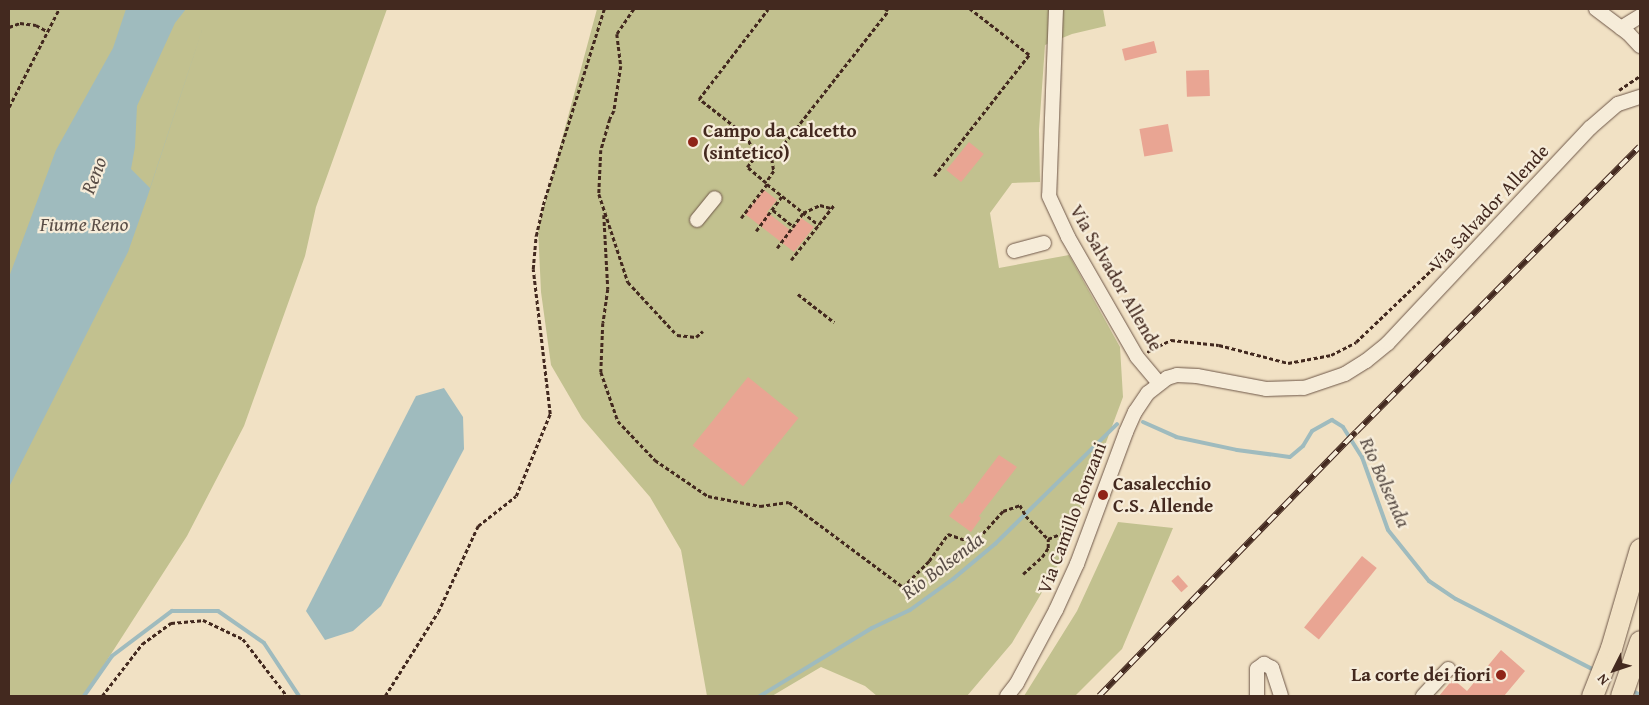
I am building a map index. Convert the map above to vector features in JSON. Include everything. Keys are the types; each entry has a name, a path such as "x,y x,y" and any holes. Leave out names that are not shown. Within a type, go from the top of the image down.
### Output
{"highway":[{"path":"1592,696 1610,648 1640,549"},
{"path":"1621,696 1640,641"}],"street":[{"name":"Via Salvador Allende","path":"1056,9 1049,196 1068,237 1137,357 1160,383 1178,375 1283,390 1304,388 1345,374 1366,361 1388,343 1596,123 1618,104 1640,97"},
{"path":"1596,9 1621,28 1640,46"},
{"path":"1621,28 1640,16"},
{"path":"697,220 715,198"},
{"path":"1014,251 1044,243"},
{"name":"Via Camillo Ronzani","path":"1007,696 1017,683 1056,610 1077,564 1114,461 1135,412 1148,393 1160,383"},
{"path":"1257,696 1257,669 1264,664 1272,668 1281,696"},
{"path":"1423,696 1448,670"}],"path":[{"path":"9,107 59,9"},
{"path":"385,696 438,612 478,526 516,496 550,414 533,270 536,236 543,205 604,9"},
{"path":"634,9 617,34 621,66 614,111 601,150 599,194 604,215 628,282 677,335 696,337 703,331"},
{"path":"756,156 746,136 699,99 768,9"},
{"path":"934,176 1030,55 970,9"},
{"path":"772,159 887,10"},
{"path":"9,27 20,23 36,25 47,31"},
{"path":"1616,93 1640,76"},
{"path":"741,218 767,184 774,171 770,155 762,153 756,156 746,167 767,184 783,196 803,213 819,225"},
{"path":"756,231 783,196"},
{"path":"776,248 803,213 820,205 833,206 792,260"},
{"path":"772,210 793,226"},
{"path":"1137,357 1171,340 1219,345 1288,362 1331,354 1356,342 1492,212"},
{"path":"604,215 608,289 603,323 601,372 618,421 654,460 708,496 760,506 789,502 903,587 929,561 948,534 974,543 1002,511 1020,505 1026,516 1048,539 1048,548 1042,557 1024,574"},
{"path":"798,294 834,322"},
{"path":"1048,539 1094,518"},
{"path":"102,696 142,644 171,624 203,620 243,639 287,696"}],"shaded area":[{"path":"9,9 387,9 316,207 305,256 244,426 187,536 84,696 9,696"},
{"path":"597,9 1103,9 1106,26 1072,34 1045,45 1039,130 1040,182 1012,183 990,213 999,268 1069,255 1120,347 1123,397 1064,555 1012,643 967,696 877,696 865,686 821,667 772,696 707,696 681,550 650,497 582,418 551,365 541,292 538,228"},
{"path":"1118,522 1173,528 1122,649 1075,696 1024,696 1077,611"}],"water":[{"name":"Fiume Reno","path":"126,9 186,9 175,23 137,106 135,147 131,169 150,188 209,9 147,198 128,252 9,487 9,277 56,150 113,48"},
{"path":"444,388 463,417 464,449 381,606 353,631 325,640 306,611 416,396"}],"building":[{"path":"1154,41 1157,53 1125,61 1122,49"},
{"path":"1209,70 1210,96 1187,97 1186,71"},
{"path":"1168,124 1173,152 1144,157 1139,129"},
{"path":"969,142 984,154 961,182 946,170"},
{"path":"764,190 777,200 767,212 791,231 801,218 814,227 794,252 745,214"},
{"path":"748,377 799,418 743,486 693,445"},
{"path":"999,455 1017,467 979,516 981,518 971,532 949,516 960,502 962,504"},
{"path":"1362,556 1377,568 1319,639 1304,627"},
{"path":"1178,575 1188,586 1181,592 1171,581"},
{"name":"La corte dei fiori","path":"1501,650 1525,671 1504,696 1439,696 1453,679 1467,691"}],"waterway":[{"name":"Rio Bolsenda","path":"1143,422 1176,437 1237,450 1290,457 1303,446 1312,431 1332,420 1343,427 1362,457 1388,530 1429,581 1456,599 1594,670"},
{"name":"Rio Bolsenda","path":"760,696 872,628 910,610 953,579 995,544 1117,424"},
{"name":"Rio Bolsenda","path":"84,696 112,656 172,611 218,611 264,643 299,696"},
{"name":"Rio Bolsenda","path":"1631,690 1640,695"}],"railway":[{"path":"1099,696 1356,432 1639,147"}],"place":[{"name":"Campo da calcetto (sintetico)","path":"693,142"},
{"name":"Casalecchio C.S. Allende","path":"1103,495"},
{"name":"La corte dei fiori","path":"1501,675"}],"water label":[{"name":"Reno","path":"93,175"}]}
